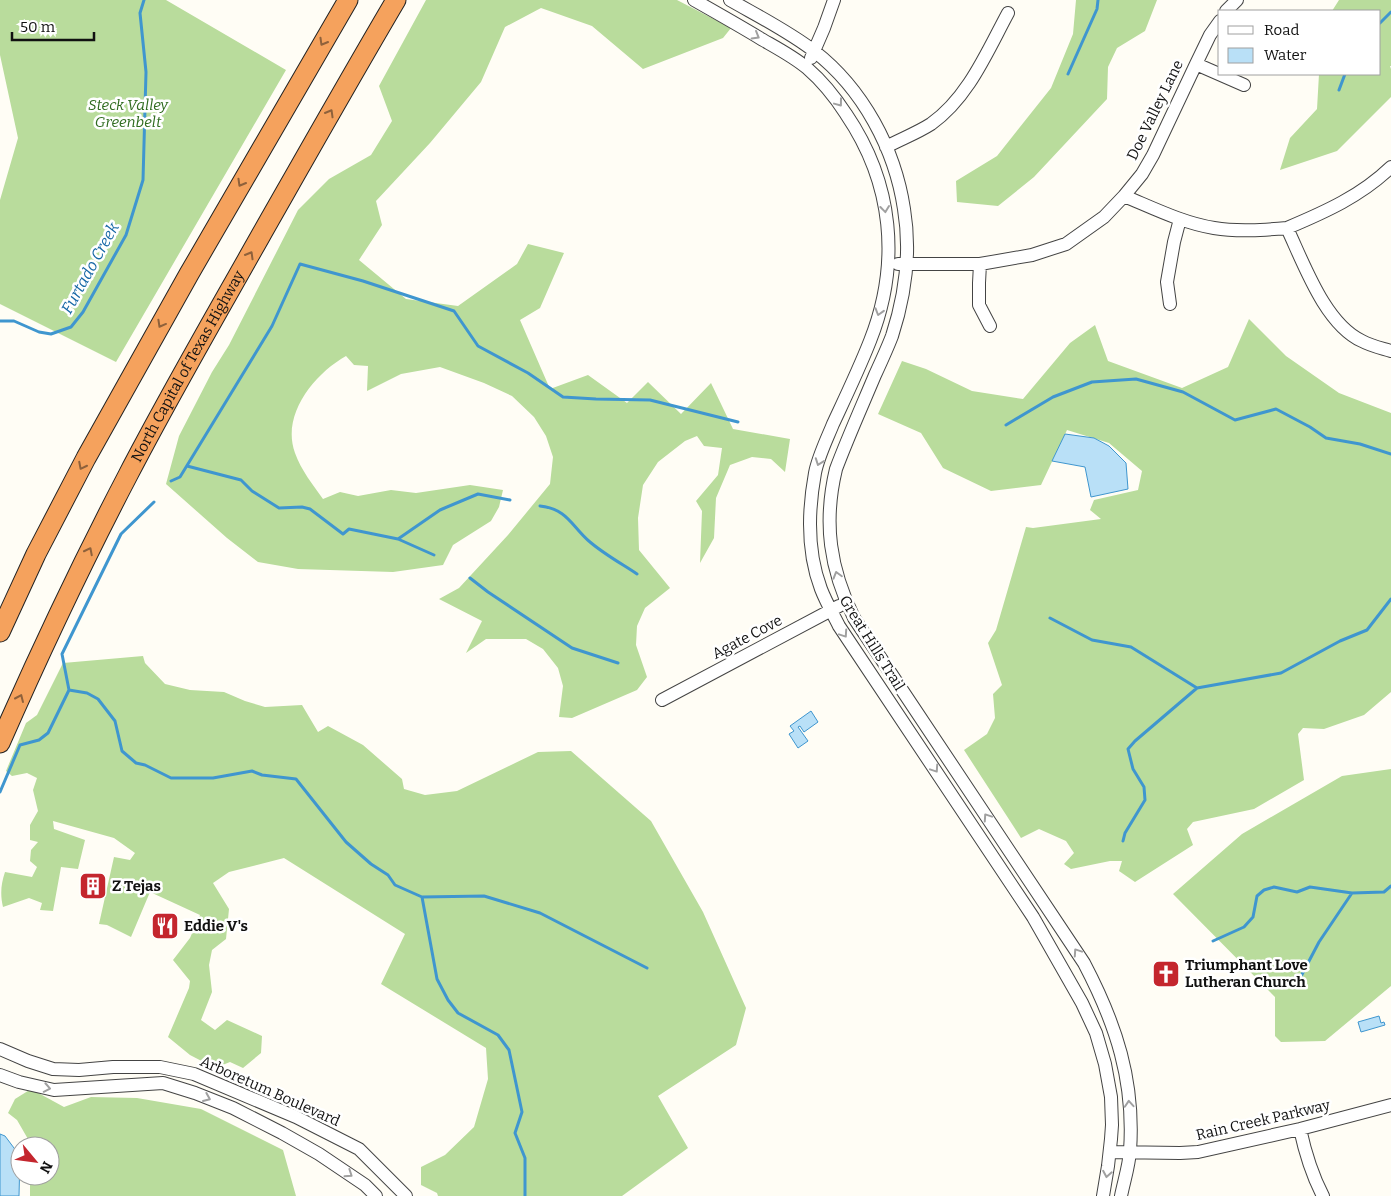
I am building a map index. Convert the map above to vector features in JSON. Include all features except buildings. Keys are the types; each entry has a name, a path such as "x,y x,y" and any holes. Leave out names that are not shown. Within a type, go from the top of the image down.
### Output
{"highway":[{"path":"0,632 36,554 86,458 188,274 348,0"},
{"name":"North Capital of Texas Highway","path":"0,743 62,607 128,474 249,256 396,0"}],"street":[{"name":"Great Hills Trail","path":"694,0 806,67 838,102 865,145 876,169 884,198 888,235 887,282 881,308 870,340 828,437 816,471 811,497 809,527 812,549 821,588 839,626 1033,917 1082,1003 1096,1033 1105,1064 1111,1097 1112,1125 1110,1152 1103,1196"},
{"name":"Great Hills Trail","path":"730,0 787,33 814,52 846,82 873,120 896,174 904,209 907,236 907,263 904,286 899,312 891,337 844,448 831,489 829,513 832,555 837,578 846,602 860,626 1084,963 1099,992 1114,1029 1128,1088 1131,1122 1130,1153 1121,1196"},
{"path":"806,67 814,52 834,0"},
{"path":"1227,10 1237,0"},
{"path":"886,147 931,124 959,97 1008,13"},
{"name":"Doe Valley Lane","path":"888,264 980,264 1032,255 1066,244 1104,217 1142,174 1153,155 1210,35 1218,24"},
{"path":"1196,64 1218,74"},
{"path":"1221,75 1244,85"},
{"path":"1124,196 1180,219 1214,228 1230,230 1287,228 1338,206 1364,190 1391,168"},
{"path":"1170,304 1166,282 1180,219"},
{"path":"1287,228 1322,301 1332,316 1360,341 1391,351"},
{"path":"980,264 978,283 980,305 990,326"},
{"name":"Agate Cove","path":"662,700 846,602"},
{"name":"Arboretum Boulevard","path":"376,1196 365,1185 319,1154 233,1108 195,1093 162,1084 54,1090 1,1077 6,1052 53,1069 160,1067 194,1074 296,1116 359,1149 406,1196"},
{"name":"Rain Creek Parkway","path":"1110,1152 1198,1152 1300,1129 1391,1105"},
{"path":"1300,1129 1306,1153 1323,1196"}],"green space":[{"name":"Steck Valley Greenbelt","path":"0,0 166,0 286,70 116,362 0,304 0,200 18,138 0,55"},
{"path":"426,0 677,0 731,28 723,38 643,69 592,26 541,8 505,27 481,82 430,143 376,201 382,225 359,260 406,299 458,306 517,264 528,244 564,253 540,308 520,320 550,389 588,375 627,403 648,382 681,414 711,383 733,429 790,439 785,472 771,459 752,457 730,465 716,498 714,538 700,563 702,511 696,501 718,475 722,448 704,446 697,436 685,441 658,462 643,485 638,518 639,550 670,588 645,608 637,626 636,645 647,677 637,690 572,718 559,717 563,686 558,668 543,649 526,639 486,639 466,653 482,621 439,599 459,588 508,535 550,484 553,457 546,436 534,417 512,396 484,383 440,367 401,374 367,391 368,366 354,365 346,356 323,373 312,385 303,397 297,410 293,424 292,439 295,453 304,471 323,499 340,492 358,496 391,490 416,493 470,485 503,490 499,507 491,521 453,545 443,565 393,572 298,569 258,562 227,538 166,484 179,436 212,372 229,345 298,210 329,179 371,155 392,121 379,86"},
{"path":"1076,0 1157,0 1145,31 1117,48 1108,67 1107,99 1034,177 998,206 957,202 956,181 997,156 1051,88 1073,34"},
{"path":"1339,0 1391,0 1391,97 1337,151 1280,170 1290,138 1317,109 1319,75 1381,75 1381,10 1333,10"},
{"path":"1249,319 1286,356 1339,393 1391,413 1391,692 1364,715 1324,729 1303,728 1298,734 1304,780 1254,809 1193,822 1187,829 1193,845 1135,882 1119,871 1122,861 1110,861 1071,869 1064,864 1074,853 1066,841 1039,829 1021,838 964,750 987,734 995,718 993,694 1002,685 988,643 996,630 1026,527 1033,528 1101,519 1090,510 1094,500 1138,490 1142,471 1109,443 1067,430 1041,485 991,491 943,468 921,433 878,414 902,361 926,369 972,391 1023,399 1070,343 1095,325 1108,361 1182,388 1228,367"},
{"path":"143,656 145,663 165,684 190,690 224,692 265,707 302,705 318,732 328,726 363,745 402,779 404,789 425,795 457,791 538,752 571,751 651,821 703,912 746,1008 736,1045 658,1096 688,1148 622,1196 438,1196 437,1193 421,1185 421,1167 445,1155 474,1127 488,1079 486,1048 381,984 405,934 284,858 229,872 213,883 229,909 226,939 212,950 209,965 212,992 201,1020 215,1030 227,1020 262,1036 261,1053 243,1068 230,1062 215,1068 190,1055 168,1037 189,988 190,981 173,960 190,938 200,915 150,892 131,937 107,925 99,924 114,857 130,860 135,853 114,838 53,821 54,829 85,840 78,869 61,867 53,911 40,910 42,903 29,898 3,907 1,889 5,872 32,877 37,867 30,861 31,850 38,842 30,840 30,825 38,811 33,790 37,778 27,773 12,776 6,771 26,723 37,715 63,663"},
{"path":"1391,769 1391,986 1325,1041 1281,1042 1275,1036 1275,997 1173,894 1242,834 1342,776"},
{"path":"31,1089 64,1107 91,1097 137,1098 201,1109 283,1150 296,1196 30,1196 30,1186 60,1186 60,1136 26,1136 17,1120 8,1113 15,1099"}],"water":[{"path":"1065,434 1094,438 1109,446 1126,463 1128,489 1091,497 1085,467 1052,461"},
{"path":"811,711 818,722 804,732 800,726 798,727 808,741 798,748 789,734 794,731 790,726"},
{"path":"1379,1016 1381,1023 1384,1022 1385,1025 1361,1032 1358,1022"},
{"path":"0,1134 5,1136 10,1143 10,1186 19,1186 19,1196 0,1196"}],"waterway":[{"name":"Furtado Creek","path":"0,321 14,321 39,332 51,334 71,327 83,312 126,235 143,180 146,72 140,13 144,0"},
{"path":"1068,74 1097,9 1098,0"},
{"path":"1381,22 1391,12"},
{"path":"1339,90 1345,75"},
{"path":"171,481 180,477 272,326 300,264 363,281 454,311 478,346 528,373 563,397 650,400 738,422"},
{"path":"1006,425 1053,397 1092,382 1136,379 1183,392 1235,420 1276,409 1326,438 1360,444 1391,454"},
{"path":"187,466 241,480 252,491 279,508 302,507 310,509 343,534 349,529 398,539 440,510 478,494 510,500"},
{"path":"69,690 62,654 121,534 154,502"},
{"path":"540,506 557,511 563,515 595,546 637,574"},
{"path":"398,539 434,555"},
{"path":"470,578 572,648 618,663"},
{"path":"1123,841 1125,833 1145,800 1144,787 1133,769 1128,749 1135,741 1197,688 1281,673 1340,641 1367,630 1391,599"},
{"path":"1050,618 1092,640 1131,647 1197,688"},
{"path":"0,792 20,745 39,740 48,733 69,690 87,693 98,699 115,721 122,751 136,763 145,765 171,778 213,778 252,771 262,775 296,779 346,842 371,864 388,875 395,885 422,897 484,896 540,913 647,968"},
{"path":"1213,941 1244,927 1253,917 1257,896 1264,890 1274,887 1297,892 1310,887 1352,893 1384,892 1391,886"},
{"path":"1298,982 1319,942 1352,893"},
{"path":"422,897 437,979 448,1000 458,1013 498,1035 509,1050 522,1112 515,1133 525,1158 525,1196"}],"place":[{"name":"Z Tejas","path":"93,886"},
{"name":"Eddie V's","path":"165,926"},
{"name":"Triumphant Love Lutheran Church","path":"1166,974"}]}
